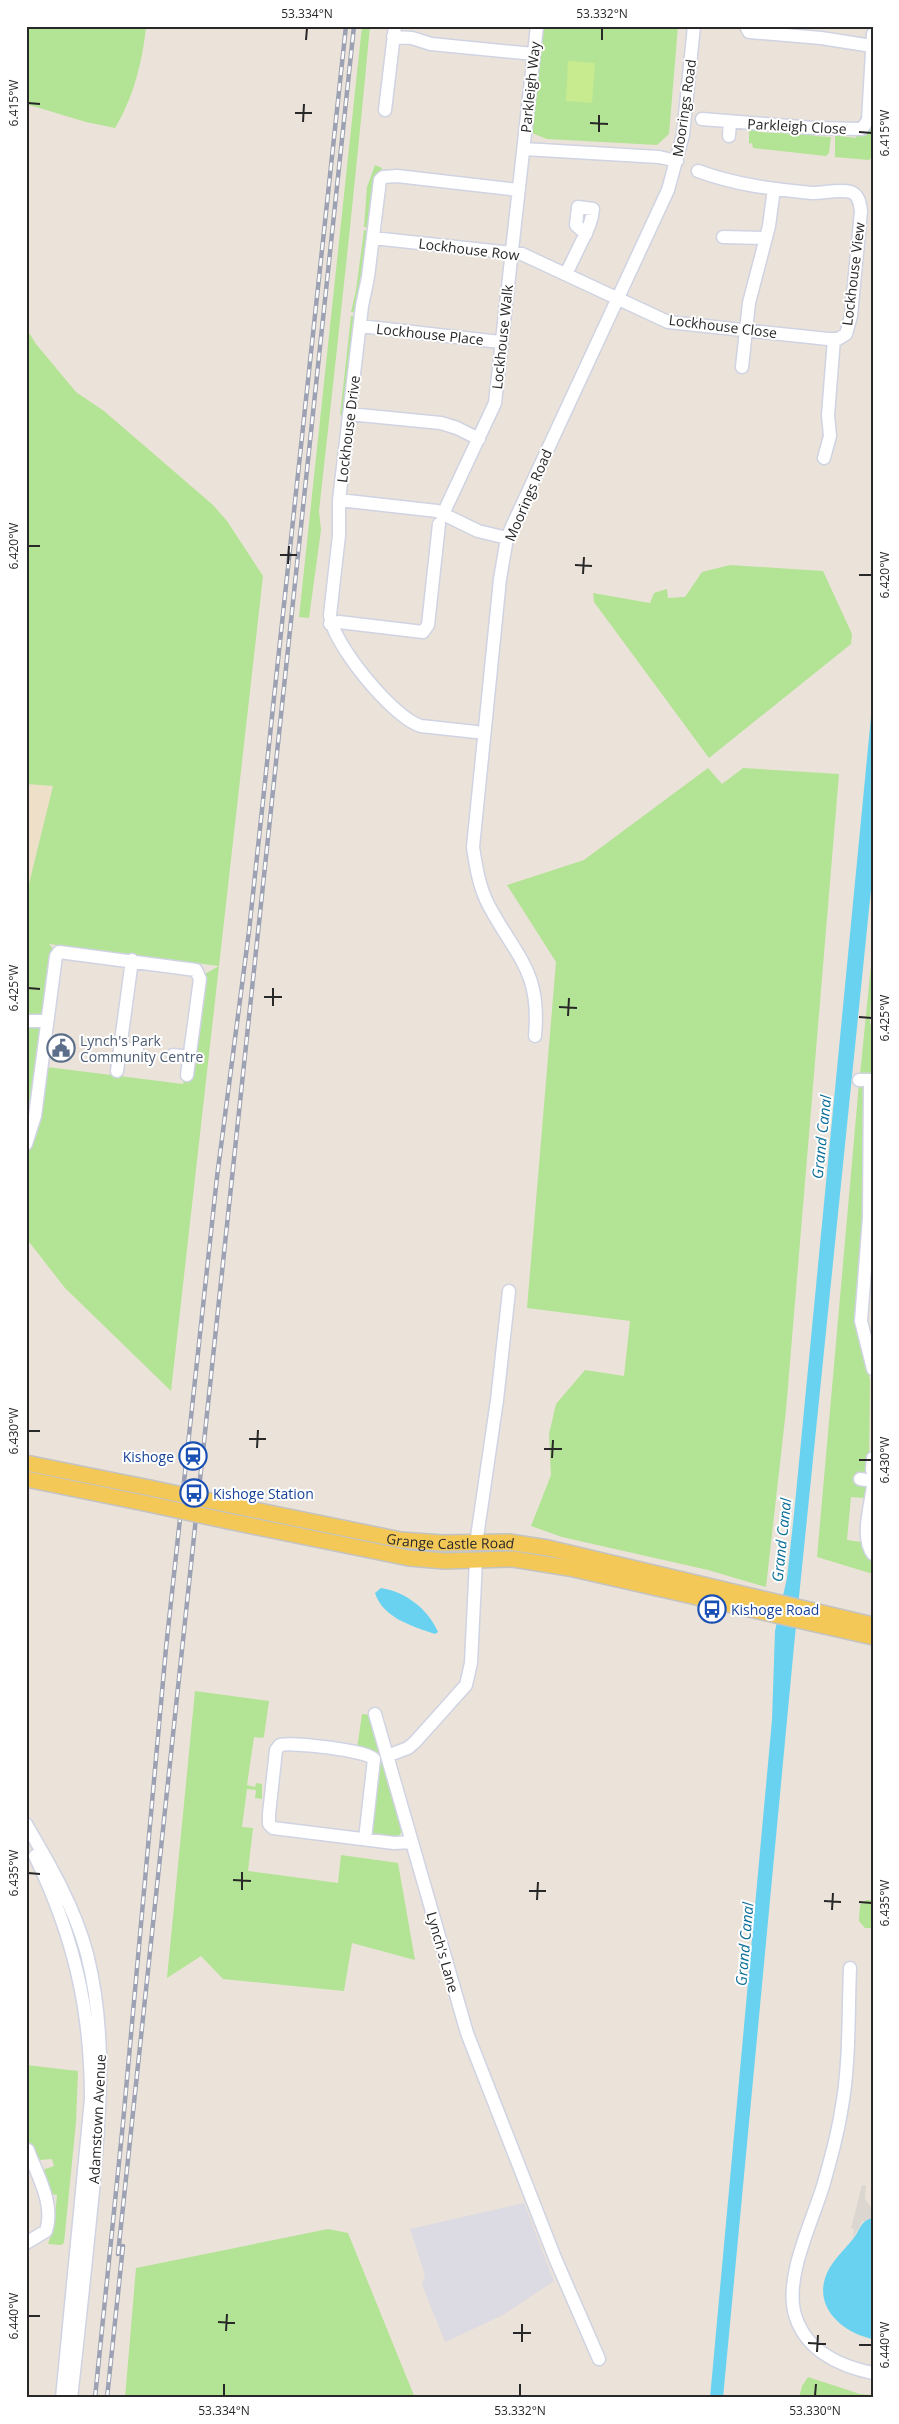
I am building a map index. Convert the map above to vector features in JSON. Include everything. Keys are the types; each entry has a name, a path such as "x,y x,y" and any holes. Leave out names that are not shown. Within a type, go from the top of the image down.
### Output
{"main road":[{"name":"Grange Castle Road","path":"26,1463 401,1540 476,1544 509,1542 548,1548 746,1602"},
{"name":"Grange Castle Road","path":"26,1479 409,1558 445,1561 512,1559 746,1602 826,1620 873,1625"},
{"name":"Grange Castle Road","path":"826,1620 873,1637"}],"street":[{"name":"Parkleigh Way","path":"524,149 536,26"},
{"name":"Moorings Road","path":"535,1036 537,1000 532,979 514,944 488,905 477,877 473,847 500,580 507,538 617,296 668,190 678,161 686,112 694,26"},
{"path":"746,28 749,32 872,40"},
{"path":"385,110 394,32 431,44 534,54"},
{"name":"Parkleigh Close","path":"702,119 858,130 864,127 868,120 872,40"},
{"name":"Parkleigh Close","path":"729,136 730,122"},
{"path":"524,149 659,157 678,161"},
{"name":"Lockhouse Walk","path":"330,624 339,622 423,632 428,625 441,519 495,403 500,342 524,149"},
{"path":"726,182 730,169"},
{"path":"698,171 726,182 774,189 766,238 749,303 742,367"},
{"name":"Lockhouse Drive","path":"330,624 339,535 339,500 380,180 383,177 397,176 518,190"},
{"name":"Lockhouse View","path":"774,189 814,193 850,192 860,202 851,316 846,334 834,339 828,415 830,436 824,458"},
{"path":"566,274 586,234"},
{"path":"723,237 766,238"},
{"name":"Lockhouse Row","path":"373,238 522,254 617,296"},
{"name":"Lockhouse Close","path":"617,296 668,322 834,339"},
{"name":"Lockhouse Place","path":"360,326 500,342"},
{"path":"350,414 441,423 457,428 479,439"},
{"path":"339,500 430,509 441,519 507,538"},
{"path":"330,624 342,644 374,687 401,716 413,724 421,726 476,732"},
{"path":"27,1136 35,1116 56,956 59,952 191,969 199,974 187,1075"},
{"path":"117,1071 132,960"},
{"path":"26,1021 47,1021"},
{"path":"120,1048 137,1050"},
{"path":"173,1055 190,1057"},
{"path":"859,1080 870,1080 867,1321 873,1369"},
{"path":"476,1544 501,1371 509,1291"},
{"path":"872,1470 873,1458"},
{"path":"873,1486 868,1541 873,1554"},
{"path":"387,1756 408,1748 415,1742 466,1685 471,1663 476,1560"},
{"name":"Lynch's Lane","path":"375,1714 467,2033 555,2258 599,2359"},
{"path":"365,1839 374,1759 371,1756 357,1752 302,1745 280,1746 276,1750 269,1824 273,1828 394,1843 412,1842"},
{"name":"Adamstown Avenue","path":"26,1824 61,1887 86,1952 96,1999 101,2048 101,2098 71,2398"},
{"name":"Adamstown Avenue","path":"26,1841 54,1895 75,1961 84,1994 91,2055 91,2099 62,2398"},
{"path":"850,1968 842,2110 829,2167 795,2276 793,2301 799,2324 812,2344 832,2360 846,2367 873,2373"},
{"path":"26,2242 46,2231 49,2223 49,2205 28,2150"}],"shaded area":[{"path":"26,784 53,785 26,896"},
{"path":"862,2185 866,2186 865,2199 873,2210 873,2217 862,2222 853,2238 854,2229 851,2228"},
{"path":"524,2203 554,2281 503,2315 445,2342 422,2285 425,2275 410,2229"}],"green space":[{"path":"26,26 146,26 136,79 127,105 115,128 86,122 26,104"},
{"path":"362,26 370,26 319,511 321,530 309,618 299,617"},
{"path":"541,26 678,26 669,134 657,145 547,139 529,132"},
{"path":"568,61 595,63 592,103 566,101"},
{"path":"873,124 873,156 869,160 835,157 835,134 839,133 839,136 856,138 856,134"},
{"path":"758,127 758,132 776,133 778,129 779,133 792,134 792,130 796,130 796,134 812,135 813,132 814,136 831,137 829,153 826,156 753,148 752,143 749,144 749,128"},
{"path":"375,165 382,168 382,173 370,228 364,227 367,187"},
{"path":"364,230 369,231 356,313 351,312"},
{"path":"351,316 356,316 345,416 340,415"},
{"path":"26,328 36,344 76,392 104,411 213,505 227,521 263,576 219,966 171,1391 65,1288 26,1238 26,896 53,786 26,784","holes":["49,944 219,966 196,979 183,1084 47,1067 61,958"]},
{"path":"730,565 823,571 852,634 851,644 709,758 594,602 593,593 650,603 654,593 667,589 668,598 685,597 702,572"},
{"path":"708,768 722,784 743,768 839,774 786,1410 766,1587 708,1570 562,1537 531,1526 551,1475 549,1434 556,1404 585,1370 624,1376 630,1321 527,1308 556,962 507,885 584,860"},
{"path":"873,945 870,1023 873,1032 873,1076 860,1075"},
{"path":"859,1083 867,1086 866,1217 857,1321 870,1380 869,1467 873,1474 862,1473 869,1488 864,1506 864,1498 851,1497 847,1540 861,1542 862,1536 873,1562 873,1574 817,1557"},
{"path":"195,1691 269,1701 264,1736 263,1738 254,1737 247,1785 255,1787 256,1783 262,1784 262,1799 255,1798 256,1790 247,1789 242,1827 253,1828 248,1871 338,1883 341,1855 398,1863 415,1960 352,1943 344,1991 223,1979 201,1956 167,1978"},
{"path":"362,1714 370,1715 403,1830 398,1837 374,1837 370,1831 377,1771 357,1749"},
{"path":"866,1900 873,1900 873,1928 865,1928 859,1921 860,1905"},
{"path":"26,2065 78,2071 76,2122 64,2243 61,2245 48,2244 54,2227 57,2195 51,2194 42,2173 45,2169 54,2166 52,2159 40,2160 32,2145 26,2146"},
{"path":"328,2229 348,2233 415,2398 125,2398 136,2268"},
{"path":"808,2377 860,2394 873,2395 873,2398 799,2398 802,2386"}],"water":[{"path":"873,696 873,870 794,1646 723,2398 710,2398 772,1720 775,1631 787,1578 794,1514"},
{"path":"381,1588 399,1593 415,1603 428,1616 438,1632 435,1634 417,1628 391,1615 379,1602 375,1593"},
{"path":"873,2218 873,2339 851,2331 833,2316 827,2307 823,2285 829,2268 835,2259 853,2239 863,2223"}],"railway":[{"path":"95,2398 123,2123 166,1648 217,1177 249,931 346,26"},
{"path":"118,2254 354,26"},
{"path":"107,2398 123,2246"}],"place":[{"name":"Lynch's Park Community Centre","path":"61,1048"},
{"name":"Kishoge","path":"193,1456"},
{"name":"Kishoge Station","path":"194,1493"},
{"name":"Kishoge Road","path":"712,1609"}],"water label":[{"name":"Grand Canal","path":"821,1137"},
{"name":"Grand Canal","path":"781,1540"},
{"name":"Grand Canal","path":"744,1944"}]}
